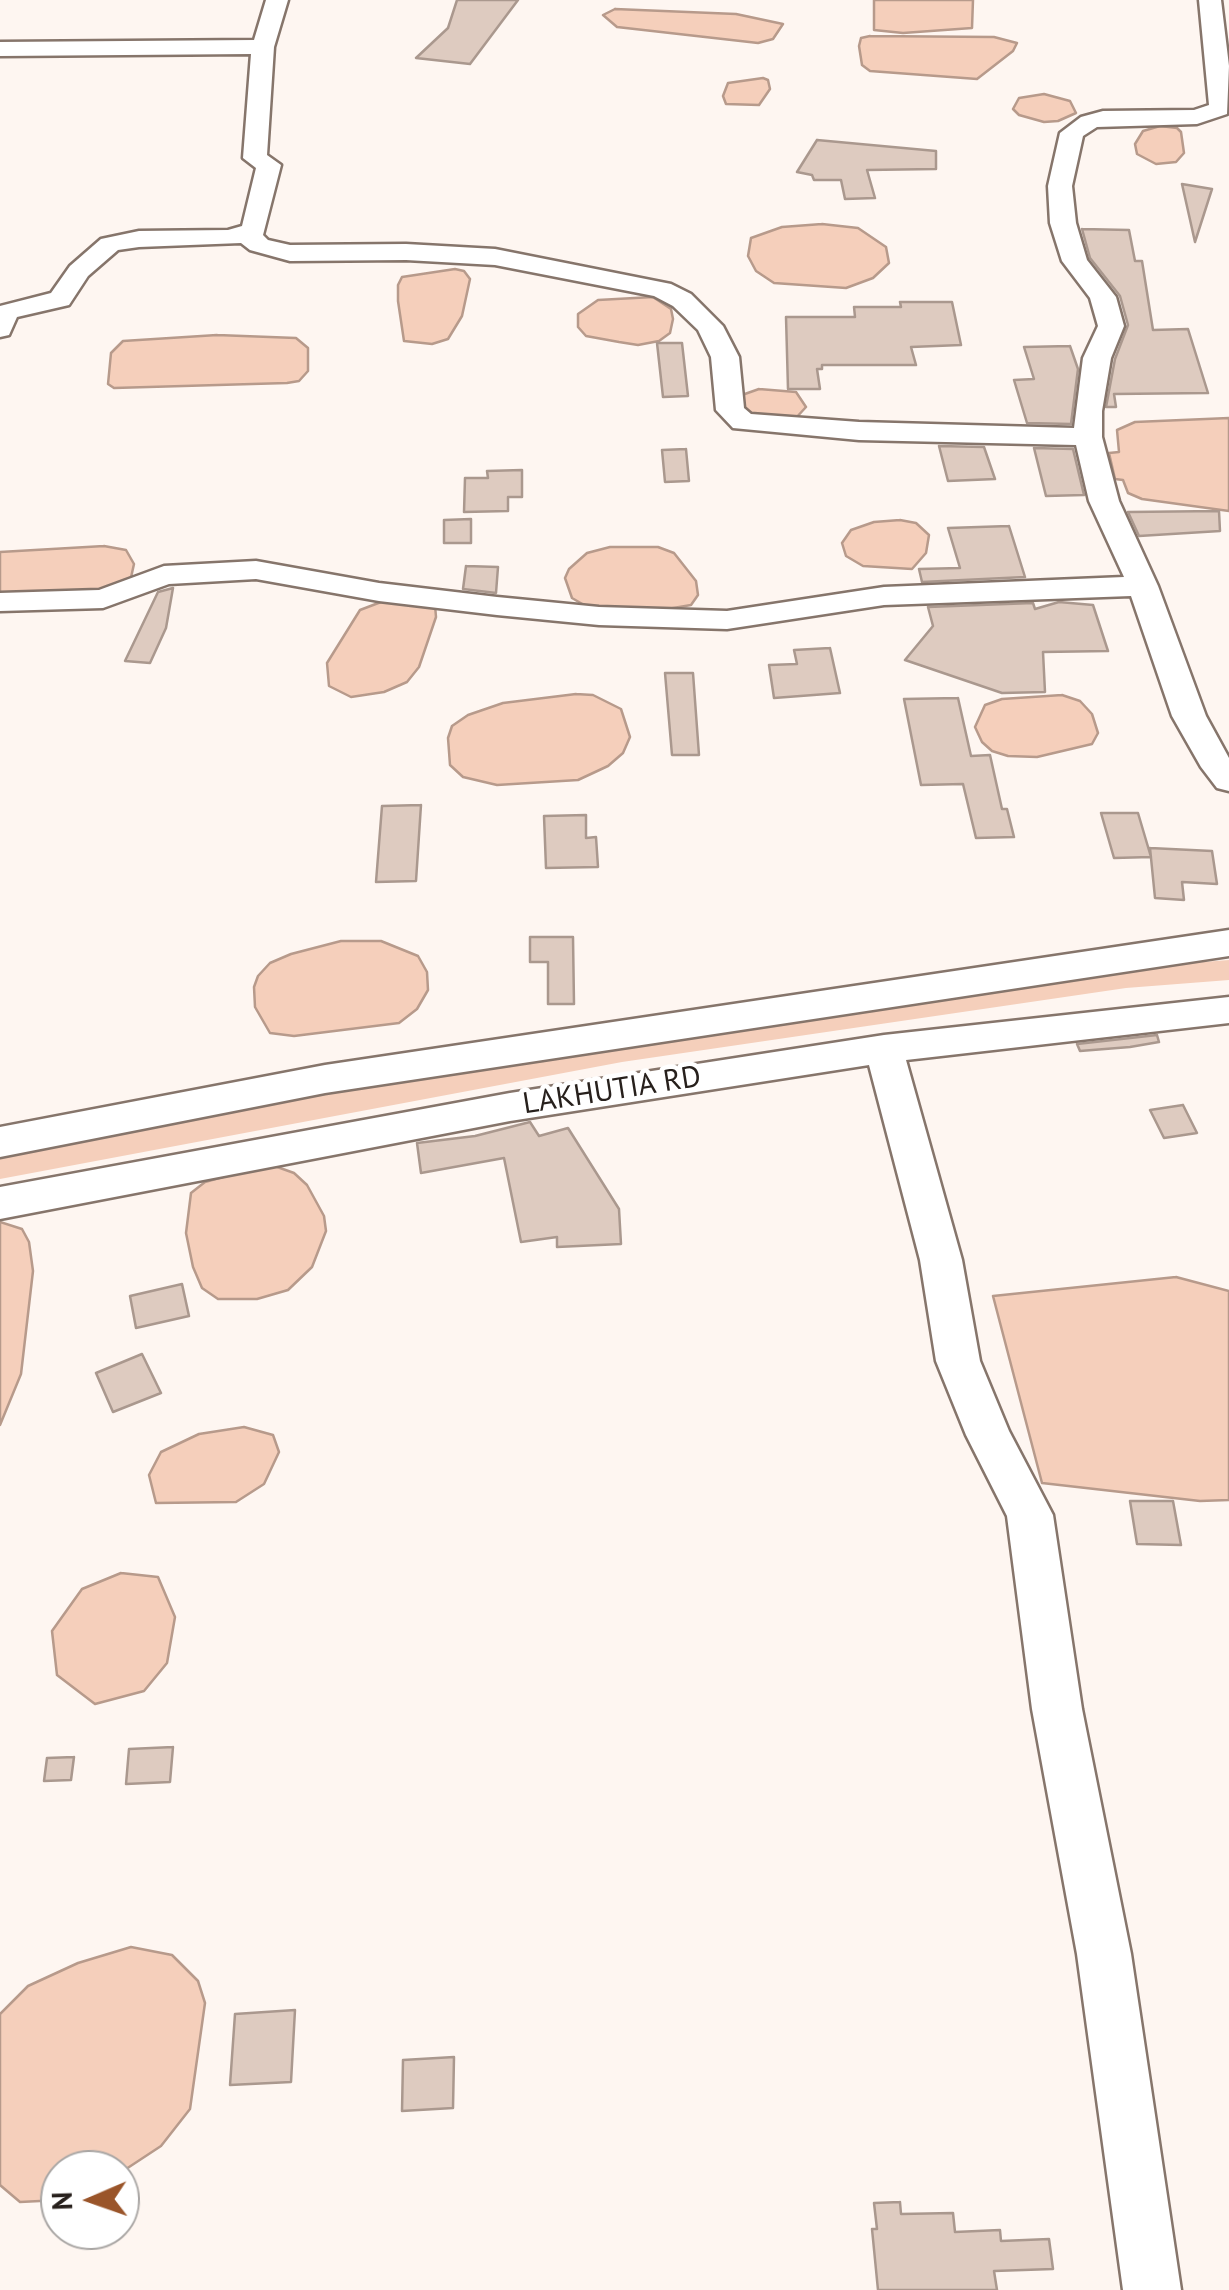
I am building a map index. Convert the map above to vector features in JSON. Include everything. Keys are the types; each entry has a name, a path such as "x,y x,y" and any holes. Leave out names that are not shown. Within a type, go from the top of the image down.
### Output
{"street":[{"path":"0,329 6,312 60,300 79,271 110,244 138,239 248,235 253,231 269,165 255,158 263,48 278,0"},
{"path":"1210,0 1222,102 1219,109 1180,119 1103,118 1072,134 1065,150 1060,186 1064,223 1076,261 1103,297 1112,326 1097,358 1088,436 1104,502 1143,586 1189,716 1212,760 1229,780"},
{"path":"0,49 263,48"},
{"path":"248,235 259,245 290,253 406,252 495,257 662,290 682,300 710,326 725,357 730,410 743,422 859,432 1088,436"},
{"path":"0,602 102,598 164,575 256,570 379,592 497,606 599,616 727,620 884,596 1143,586"},
{"path":"0,1142 325,1079 1229,943"},
{"name":"LAKHUTIA RD","path":"0,1203 510,1107 884,1049 1229,1010"},
{"path":"884,1049 940,1260 958,1361 988,1435 1030,1516 1056,1708 1104,1954 1152,2290"}],"shaded area":[{"path":"874,0 973,0 972,28 903,33 874,30"},
{"path":"615,9 736,14 783,24 773,39 758,43 617,27 603,15"},
{"path":"994,37 1017,43 1013,51 977,79 870,71 862,65 859,46 861,38"},
{"path":"768,80 770,89 759,105 726,104 723,96 728,83"},
{"path":"1044,94 1070,101 1076,113 1044,122 1019,115 1013,109 1019,98"},
{"path":"1160,126 1181,132 1184,153 1176,162 1156,164 1137,154 1135,144 1143,131"},
{"path":"822,224 858,228 886,247 889,263 873,278 846,288 774,283 756,271 748,256 751,238 782,227"},
{"path":"464,271 470,279 462,316 448,339 432,344 404,341 398,301 402,277"},
{"path":"653,297 671,309 673,319 670,333 659,341 638,345 619,342 586,336 578,327 578,314 598,300"},
{"path":"217,335 296,338 308,348 308,371 299,381 287,383 114,388 108,384 111,353 123,341"},
{"path":"759,389 796,392 806,407 795,419 774,421 739,411 742,395"},
{"path":"1229,418 1229,511 1142,499 1128,493 1123,480 1115,479 1109,453 1119,452 1117,430 1135,422"},
{"path":"874,522 916,523 929,535 926,553 912,569 863,566 846,556 842,543 851,530"},
{"path":"104,546 126,550 134,564 130,582 112,592 0,599 0,552"},
{"path":"610,547 658,547 674,553 696,581 698,595 691,605 650,612 609,610 572,598 565,578 569,569 587,553"},
{"path":"413,600 435,605 436,617 419,667 407,682 384,692 351,697 329,686 327,663 360,610 381,602"},
{"path":"593,695 621,709 630,737 623,753 608,766 578,780 497,785 463,777 450,765 448,738 452,726 468,715 503,703"},
{"path":"1062,695 1080,701 1092,714 1098,733 1092,744 1037,757 1008,756 992,751 982,742 975,727 985,705 1002,699"},
{"path":"341,941 381,941 418,956 427,972 428,990 417,1009 399,1023 294,1036 270,1033 255,1007 258,976 270,963 291,954"},
{"path":"269,1164 294,1173 307,1185 324,1216 326,1231 312,1267 288,1290 257,1299 218,1299 202,1288 193,1267 186,1233 191,1193 205,1182"},
{"path":"0,1222 22,1229 29,1242 33,1271 21,1374 0,1425"},
{"path":"1176,1277 1229,1291 1229,1500 1200,1501 1042,1483 993,1296"},
{"path":"244,1427 273,1435 279,1452 264,1484 236,1502 156,1503 149,1475 161,1452 199,1434"},
{"path":"121,1573 158,1577 175,1617 167,1663 144,1691 95,1704 57,1675 52,1631 82,1589"},
{"path":"131,1947 172,1955 198,1981 205,2003 190,2109 161,2146 140,2160 140,2150 40,2150 40,2201 20,2202 0,2185 0,2014 28,1986 78,1963"}],"building":[{"path":"457,0 518,0 470,64 416,58 448,28"},
{"path":"817,140 936,151 936,169 867,170 875,198 845,199 841,180 814,180 812,175 797,172"},
{"path":"1182,184 1212,189 1195,242"},
{"path":"1082,229 1129,230 1135,261 1142,261 1153,330 1188,329 1208,393 1114,394 1116,407 1106,407 1115,359 1128,325 1120,296 1090,258"},
{"path":"900,302 952,302 961,345 911,347 916,365 822,365 822,369 817,369 820,389 788,389 786,317 855,317 854,307 901,307"},
{"path":"657,343 682,343 688,396 663,397"},
{"path":"1070,346 1078,369 1071,424 1027,423 1014,380 1034,379 1024,347"},
{"path":"939,446 984,447 995,479 948,481"},
{"path":"1034,448 1073,449 1084,495 1046,496"},
{"path":"686,449 689,481 665,482 662,450"},
{"path":"522,470 522,497 508,497 508,511 464,512 465,478 488,478 487,471"},
{"path":"1219,511 1220,531 1139,536 1128,512"},
{"path":"471,519 471,543 444,543 444,520"},
{"path":"1009,526 1025,577 922,582 919,569 960,568 948,528"},
{"path":"466,566 498,567 496,593 463,589"},
{"path":"173,588 166,628 150,663 125,661 158,592"},
{"path":"1059,602 1093,605 1108,651 1043,652 1045,692 1002,693 905,660 933,626 928,607 1033,603 1035,609"},
{"path":"830,648 840,693 774,698 769,665 797,664 794,650"},
{"path":"665,673 693,673 699,755 672,755"},
{"path":"958,698 971,756 990,755 1002,809 1007,809 1014,837 976,838 963,784 921,785 904,699"},
{"path":"421,805 416,881 376,882 382,806"},
{"path":"1101,813 1138,813 1151,857 1114,858"},
{"path":"586,815 586,838 596,837 598,867 546,868 544,816"},
{"path":"1150,848 1212,851 1217,884 1182,882 1184,900 1155,898"},
{"path":"530,937 573,937 574,1004 548,1004 548,962 530,962"},
{"path":"1157,1035 1159,1042 1130,1047 1080,1051 1077,1044"},
{"path":"1183,1105 1197,1133 1164,1138 1150,1110"},
{"path":"530,1122 539,1136 568,1128 619,1209 621,1244 557,1247 557,1237 521,1242 504,1158 421,1173 417,1143 475,1136"},
{"path":"182,1284 189,1316 136,1328 130,1296"},
{"path":"142,1354 161,1393 113,1412 96,1373"},
{"path":"1130,1501 1173,1501 1181,1545 1137,1544"},
{"path":"173,1747 170,1782 126,1784 129,1749"},
{"path":"74,1757 71,1780 44,1781 47,1758"},
{"path":"295,2010 291,2082 230,2085 235,2014"},
{"path":"454,2057 453,2108 402,2111 403,2060"},
{"path":"900,2202 901,2214 953,2213 955,2232 1000,2230 1001,2241 1049,2239 1053,2269 994,2271 997,2290 878,2290 872,2229 877,2229 874,2203"}],"waterway":[{"path":"0,1167 622,1051 1126,978 1229,970"}]}
